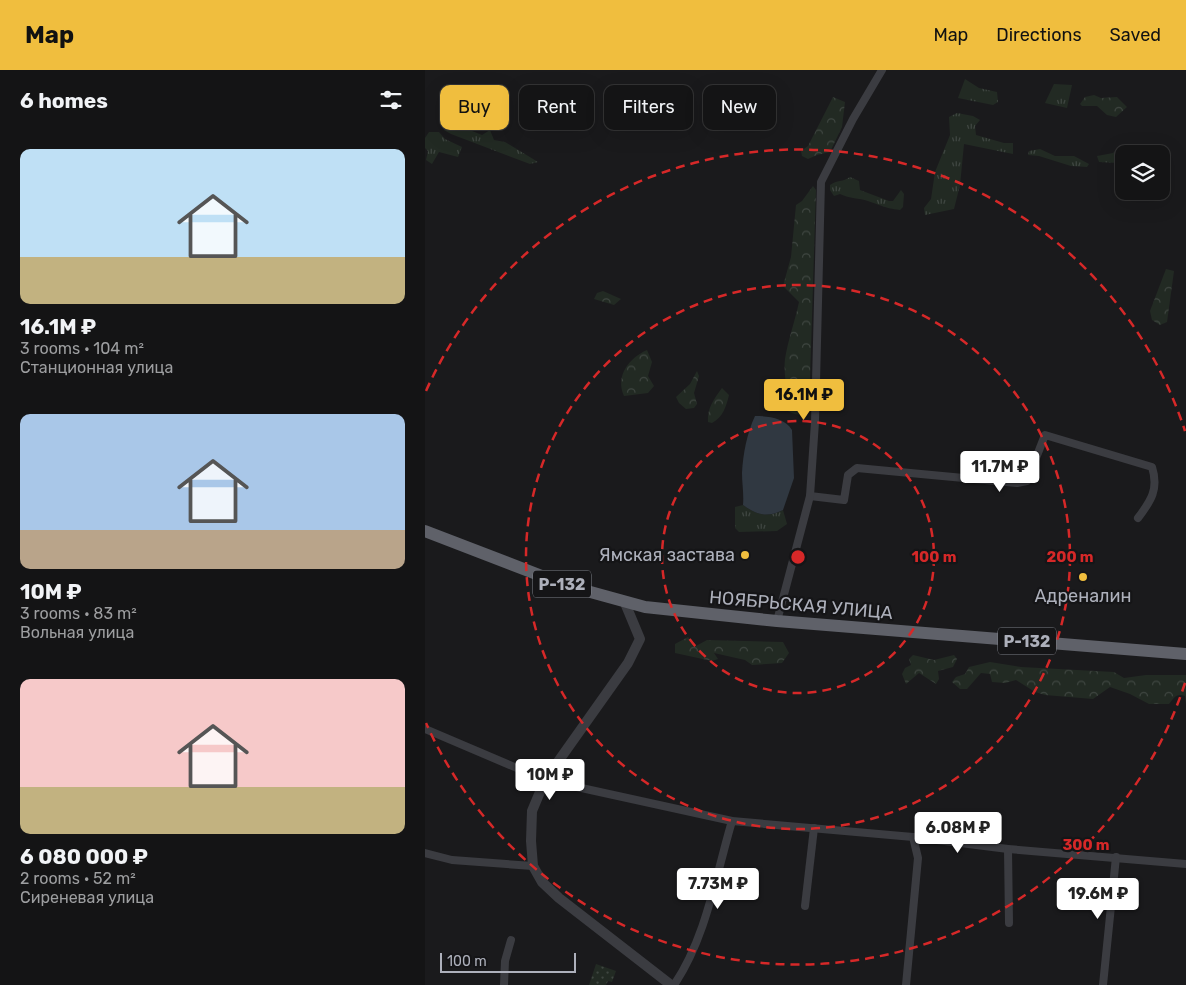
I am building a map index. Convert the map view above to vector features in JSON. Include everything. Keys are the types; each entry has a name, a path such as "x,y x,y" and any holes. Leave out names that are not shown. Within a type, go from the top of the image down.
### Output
{"highway":[{"name":"НОЯБРЬСКАЯ УЛИЦА","path":"425,530 565,585 625,603 668,610 777,621 1186,654"}],"street":[{"path":"777,621 811,496 815,422 821,182 853,119 882,70"},
{"path":"811,496 844,500 848,475 857,468 1017,483 1027,481 1045,435 1152,467 1156,480 1153,495 1137,518"},
{"path":"625,603 641,639 628,663 545,780 532,811 531,841 533,866 542,882 559,898 672,985 687,966 706,912 732,821"},
{"path":"425,729 545,780 732,821 913,836 1009,849 1186,864"},
{"path":"805,906 814,828"},
{"path":"906,985 918,858 913,836"},
{"path":"1009,849 1009,923"},
{"path":"425,853 452,860 533,866"},
{"path":"1103,985 1116,857"},
{"path":"504,985 505,961 511,940"}],"green space":[{"path":"965,79 979,88 997,92 998,102 993,105 958,98"},
{"path":"1054,84 1072,85 1067,108 1045,103"},
{"path":"1094,95 1101,98 1117,97 1127,107 1116,117 1107,115 1097,106 1082,106 1080,104 1085,97"},
{"path":"833,97 845,102 842,127 830,152 808,159 802,156 801,151 808,146"},
{"path":"957,113 973,116 980,120 975,126 976,135 1004,143 1013,143 1013,154 964,144 960,185 954,209 925,215 924,208 931,199 935,172 950,135 949,117"},
{"path":"444,130 470,130 482,135 490,130 494,140 505,142 538,162 530,164"},
{"path":"429,132 439,132 445,139 462,147 458,157 439,152 432,164 426,160 428,151 425,148 425,138"},
{"path":"1040,149 1055,156 1074,156 1089,164 1087,167 1071,166 1039,156 1028,155 1029,151"},
{"path":"1115,151 1115,163 1099,162 1097,156"},
{"path":"850,177 859,181 860,190 889,201 893,201 901,190 904,194 903,207 900,210 840,194 834,196 830,190 830,185"},
{"path":"813,186 816,190 809,411 797,414 785,409 785,359 799,302 783,286 791,257 796,205 802,201"},
{"path":"1166,269 1174,271 1167,322 1160,325 1152,320 1150,311"},
{"path":"603,291 621,299 614,305 594,299 597,293"},
{"path":"647,350 652,362 648,376 654,386 648,393 624,396 621,382 625,368 640,353"},
{"path":"697,371 699,376 694,393 697,404 694,408 686,409 679,403 676,397 690,384"},
{"path":"722,388 729,395 725,408 716,421 708,422 710,408"},
{"path":"743,505 753,511 767,515 783,510 787,524 777,531 739,532 735,528 735,507"},
{"path":"688,637 696,646 707,640 783,642 789,653 782,663 752,665 745,660 714,653 718,659 712,661 675,653 675,644"},
{"path":"913,655 934,660 954,655 957,659 953,667 938,671 939,679 936,684 919,673 906,684 902,674 905,668 911,665 909,659"},
{"path":"990,662 1021,667 1114,672 1124,678 1146,675 1186,675 1186,704 1185,696 1179,695 1169,704 1149,704 1130,694 1110,687 1093,699 1045,695 1035,692 1016,680 1005,683 992,682 990,674 981,673 967,689 960,689 952,682 956,677 965,674 969,667"},
{"path":"596,964 616,971 612,982 608,981 606,985 589,985"}],"shaded area":[{"path":"755,416 781,420 792,430 794,478 783,510 767,515 753,511 743,505 743,458"}],"place":[{"name":"Ямская застава","path":"745,555"},
{"name":"Адреналин","path":"1083,577"}]}
